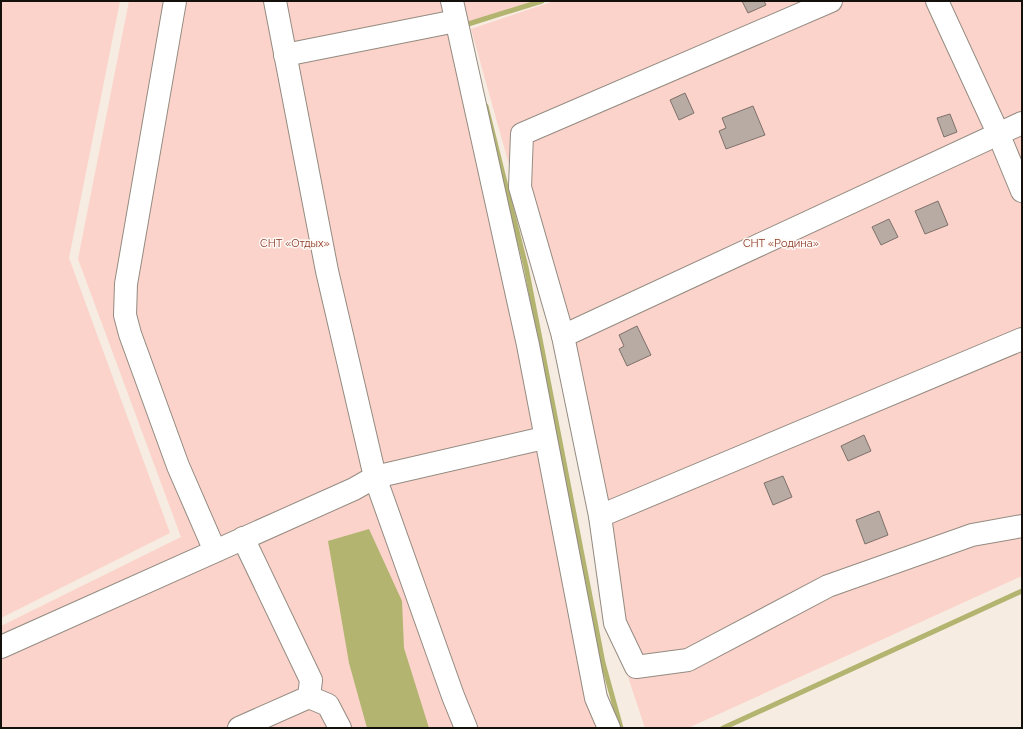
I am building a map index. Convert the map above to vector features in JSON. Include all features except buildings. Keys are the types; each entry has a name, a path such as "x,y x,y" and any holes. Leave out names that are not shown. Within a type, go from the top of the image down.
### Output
{"lane":[{"path":"175,1 126,284 125,315 178,466 215,551"},
{"path":"274,1 327,271 375,476 453,696 466,728"},
{"path":"831,1 522,134 520,187 563,336 600,516 616,623 636,667 688,660 828,586 972,535 1022,526"},
{"path":"937,1 998,133 1022,191"},
{"path":"285,55 454,11 528,346 544,438 596,698 609,728"},
{"path":"563,336 1022,122"},
{"path":"600,516 1022,339"},
{"path":"1,647 354,489 375,476 544,438"},
{"path":"243,538 311,680 309,697"},
{"path":"239,728 309,697 328,705 340,728"}],"green space":[{"path":"1,1 120,1 69,258 170,533 1,618"},
{"name":"СНТ «Отдых»","path":"129,1 535,1 461,24 612,728 1,728 1,626 181,537 78,259"},
{"name":"СНТ «Родина»","path":"554,1 1022,1 1022,576 688,728 645,728 609,620 557,336 471,29"}],"shaded area":[{"path":"369,529 402,601 404,648 429,728 367,728 349,663 328,541"}],"waterway":[{"path":"466,28 465,25 542,1"},
{"path":"486,106 526,267 603,663 621,728"},
{"path":"723,728 1022,591"}]}
